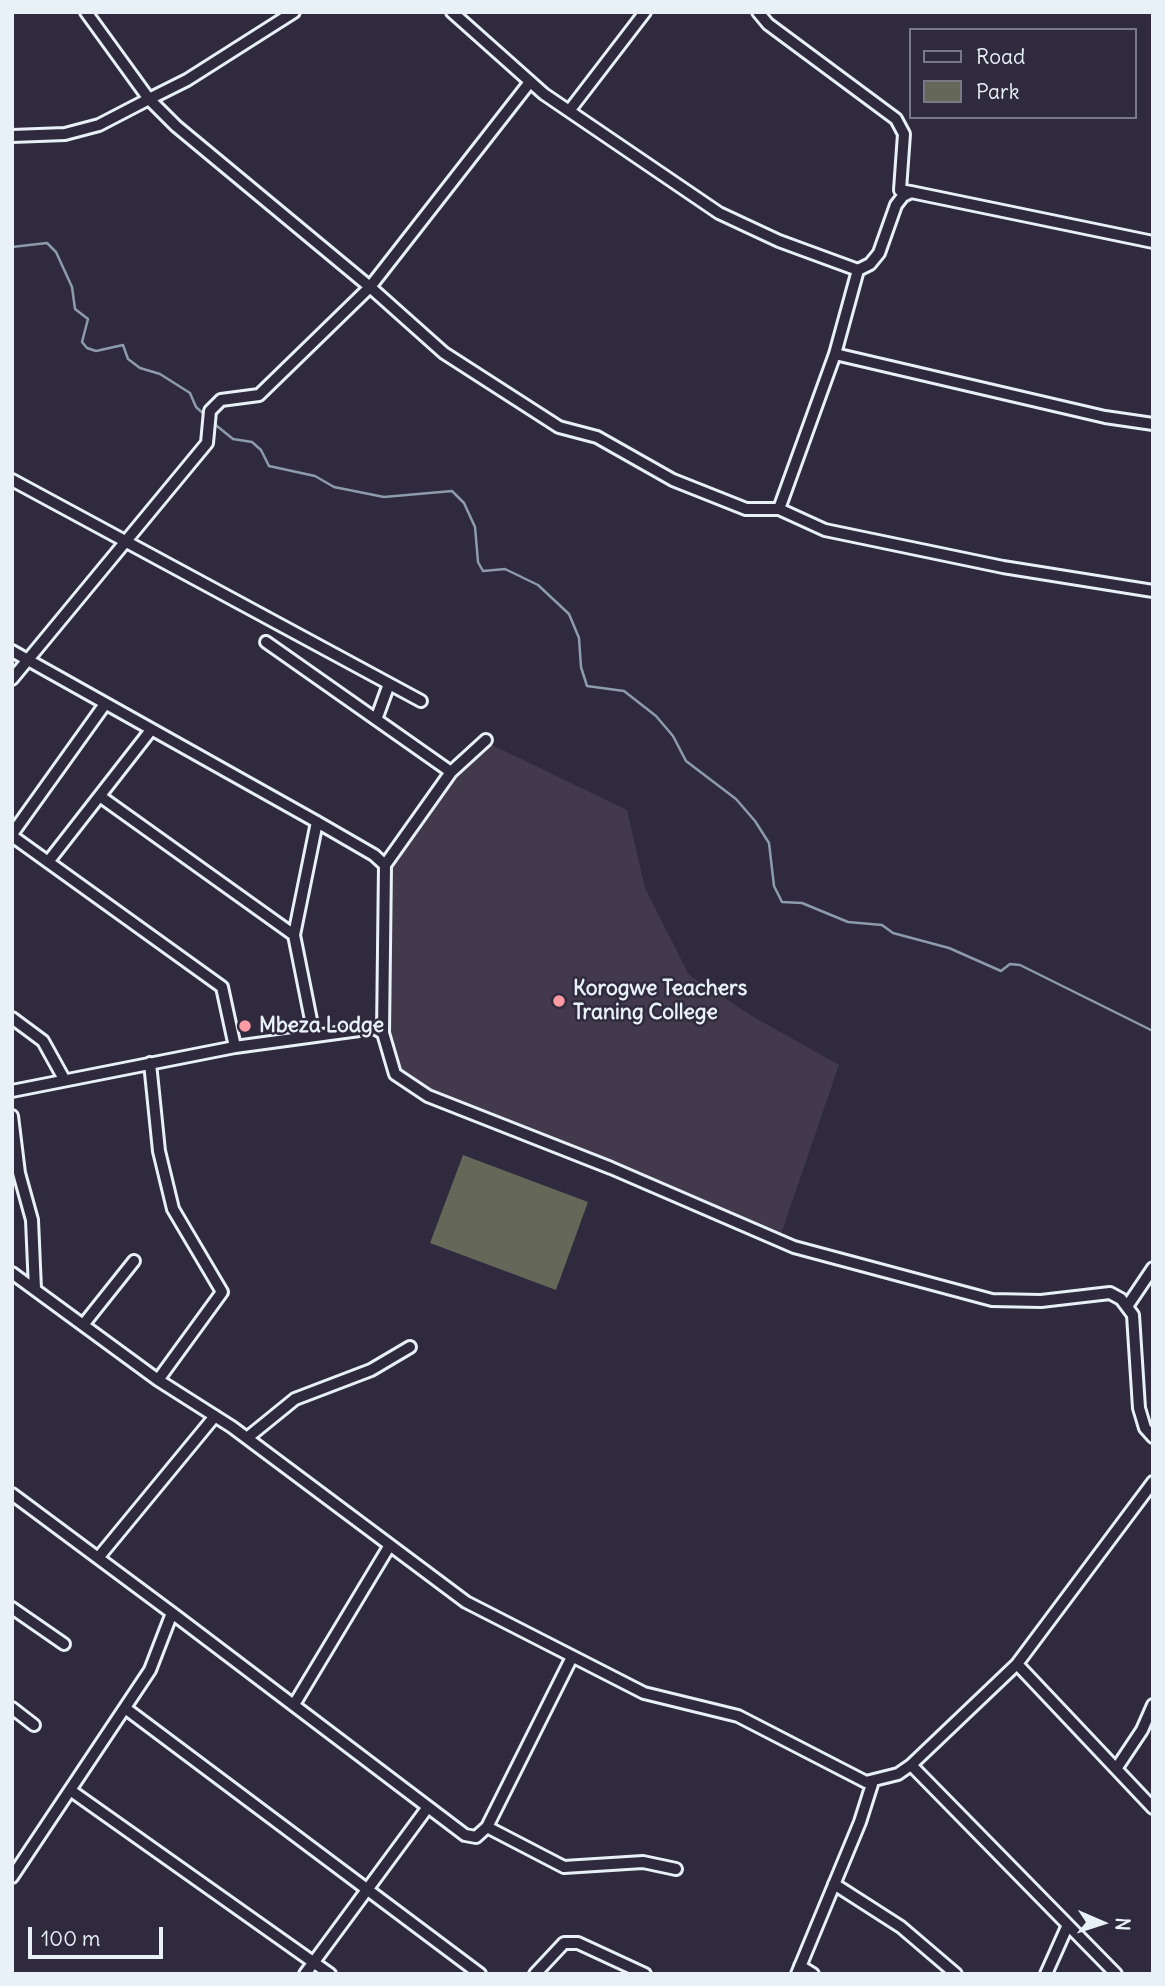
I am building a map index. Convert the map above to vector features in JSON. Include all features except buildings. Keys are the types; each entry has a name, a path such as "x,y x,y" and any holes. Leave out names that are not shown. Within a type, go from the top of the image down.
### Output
{"street":[{"path":"86,12 149,99 176,126 370,286 444,353 559,427 597,438 673,480 746,509 779,509 825,530 1003,567 1153,591"},
{"path":"12,136 77,131 121,116 187,80 294,12"},
{"path":"452,12 530,82 569,111 719,214 779,241 858,270 870,264 879,253 896,205 903,196 911,192"},
{"path":"569,111 645,12"},
{"path":"758,12 768,24 896,119 904,134 900,190 1153,242"},
{"path":"12,679 207,443 210,411 221,400 259,396 370,286 530,82"},
{"path":"779,509 835,354 858,270"},
{"path":"835,354 1105,417 1153,424"},
{"path":"12,480 421,701"},
{"path":"266,642 377,717 451,772"},
{"path":"12,651 317,822 374,855 385,865"},
{"path":"377,717 388,684"},
{"path":"105,704 12,835 222,987 235,1047"},
{"path":"48,862 102,797 151,730"},
{"path":"486,740 451,772 385,865 383,1033 396,1074 428,1096 611,1168 794,1247 992,1300 1041,1301 1110,1293 1128,1305 1133,1315 1139,1408 1145,1428 1153,1437"},
{"path":"102,797 294,935"},
{"path":"314,1035 294,935 317,822"},
{"path":"12,1018 43,1041 64,1079"},
{"path":"12,1091 235,1047 365,1028 383,1033"},
{"path":"150,1063 159,1151 173,1209 222,1292 158,1380"},
{"path":"12,1116 19,1173 32,1220 35,1289"},
{"path":"83,1325 134,1261"},
{"path":"1128,1305 1153,1268"},
{"path":"12,1273 158,1380 247,1438 466,1602 644,1693 738,1716 866,1782 898,1774 911,1765 1017,1664 1153,1482"},
{"path":"247,1438 295,1399 371,1370 410,1347"},
{"path":"98,1558 215,1416"},
{"path":"12,1494 295,1703 465,1835 476,1837 487,1827 572,1657"},
{"path":"295,1703 390,1545"},
{"path":"12,1608 64,1644"},
{"path":"12,1877 150,1670 172,1613"},
{"path":"1017,1664 1153,1808"},
{"path":"1116,1769 1142,1730 1153,1704"},
{"path":"12,1708 34,1725"},
{"path":"125,1708 480,1974"},
{"path":"911,1765 1115,1974"},
{"path":"813,1974 798,1970 873,1781"},
{"path":"70,1790 330,1974"},
{"path":"304,1974 428,1807"},
{"path":"487,1827 564,1867 643,1863 676,1869"},
{"path":"834,1884 901,1927 956,1974"},
{"path":"1046,1974 1067,1927"},
{"path":"535,1974 564,1943 578,1943 645,1974"}],"shaded area":[{"name":"Korogwe Teachers Traning College","path":"490,744 627,810 645,888 689,975 752,1016 839,1065 781,1234 614,1162 430,1090 400,1070 388,1030 391,866 455,775"}],"green space":[{"path":"463,1155 588,1202 556,1290 430,1243"}],"waterway":[{"path":"12,247 47,243 56,252 72,287 75,309 88,319 82,342 87,348 96,351 123,345 128,359 140,368 160,374 190,393 196,407 207,417"},
{"path":"212,422 233,439 252,442 261,450 269,466 315,476 334,487 384,497 452,491 464,503 475,527 478,562 483,571 505,569 538,585 569,614 579,638 581,667 587,686 624,691 656,716 673,736 686,761 736,799 755,821 769,843 774,886 782,902 802,903 848,922 882,925 893,933 949,948 1001,971 1010,964 1020,965 1153,1031"}],"place":[{"name":"Korogwe Teachers Traning College","path":"559,1001"},
{"name":"Mbeza Lodge","path":"245,1026"}]}
